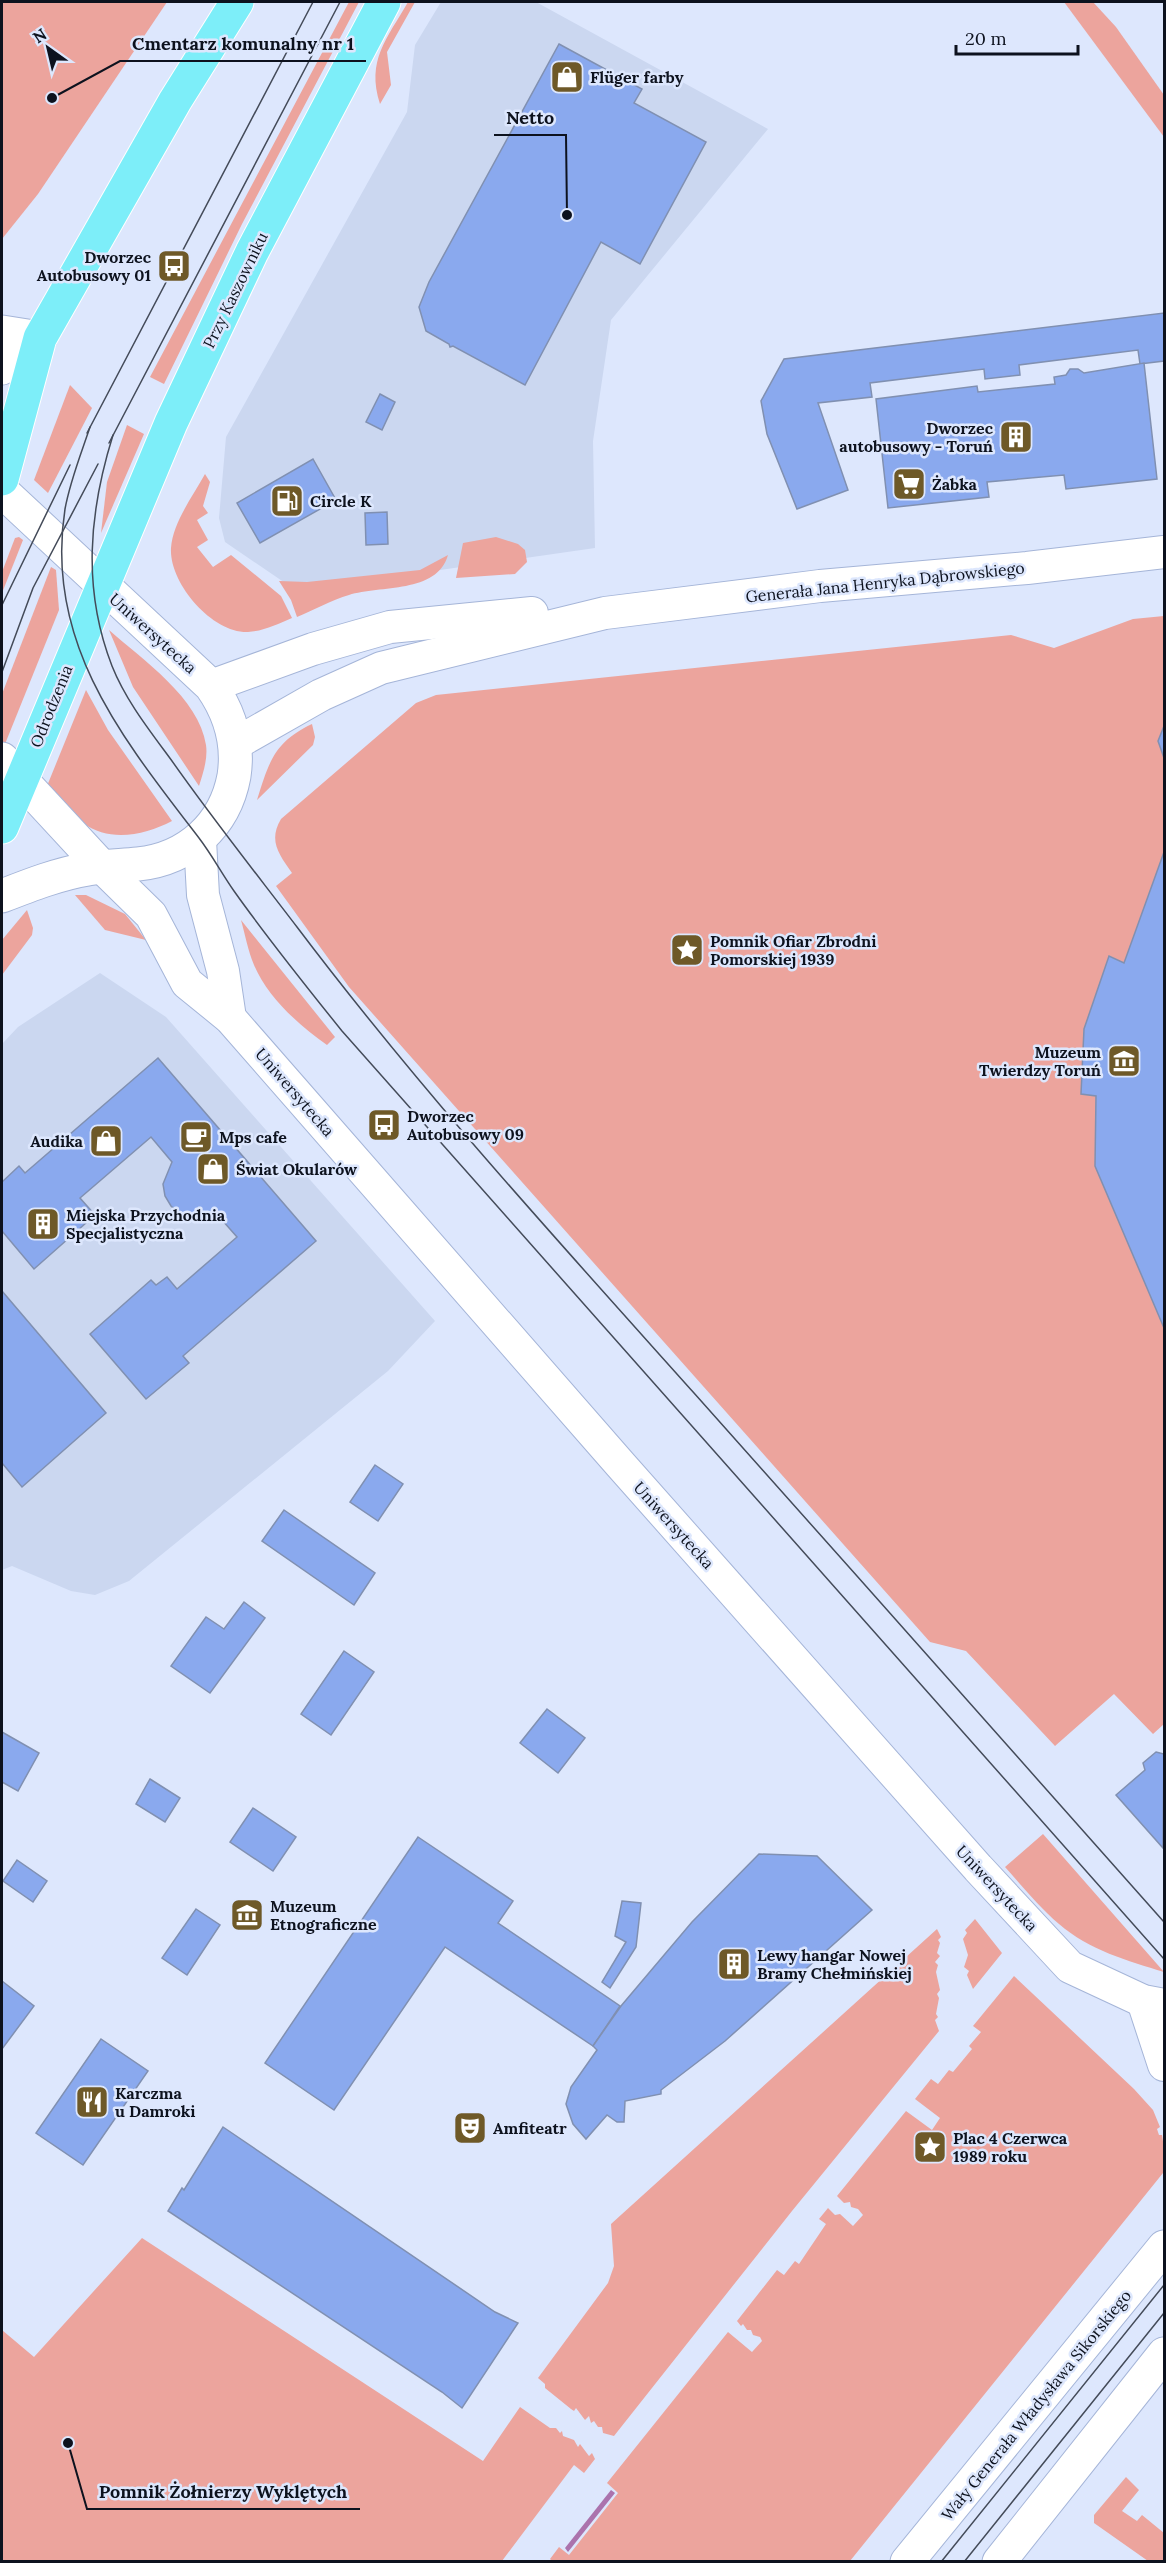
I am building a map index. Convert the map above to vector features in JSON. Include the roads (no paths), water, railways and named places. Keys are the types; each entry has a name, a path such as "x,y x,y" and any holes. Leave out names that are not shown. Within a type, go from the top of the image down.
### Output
{"main road":[{"path":"2,479 40,338 175,101 237,2"},
{"name":"Przy Kaszowniku","path":"101,586 171,423 252,252 384,2"},
{"name":"Odrodzenia","path":"2,827 12,769 101,586"}],"street":[{"path":"2,332 40,338"},
{"path":"2,368 40,338"},
{"name":"Uniwersytecka","path":"2,491 210,686 227,714 235,744 231,790 217,821 200,840"},
{"name":"Generała Jana Henryka Dąbrowskiego","path":"235,744 321,695 381,668 605,613 820,586 1027,568 1164,552"},
{"name":"Generała Jana Henryka Dąbrowskiego","path":"210,686 313,649 390,627 553,612 605,613"},
{"path":"12,769 100,866"},
{"path":"2,896 49,877 100,866 160,861 200,840 203,894 223,971 230,1018"},
{"name":"Uniwersytecka","path":"100,866 151,915 188,983 230,1018 978,1868 1070,1967 1154,2003 1164,2065"},
{"name":"Wały Generała Władysława Sikorskiego","path":"907,2562 1164,2247"},
{"path":"999,2562 1164,2354"}],"tram line":[{"path":"87,433 313,2"},
{"path":"109,443 340,2"},
{"path":"90,427 65,509 62,558 66,603 78,646 96,687 143,764 204,844 260,927 342,1031 1164,1959"},
{"path":"113,435 98,493 94,522 92,550 96,608 102,637 112,666 131,704 147,727 344,988 441,1106 541,1222 1164,1922"},
{"path":"2,672 33,588 98,464"},
{"path":"2,605 70,465"},
{"path":"941,2562 1164,2285"},
{"path":"964,2562 1164,2313"}],"place":[{"name":"Flüger farby","path":"567,77"},
{"name":"Cmentarz komunalny nr 1","path":"52,98"},
{"name":"Netto","path":"567,215"},
{"name":"Dworzec Autobusowy 01","path":"174,266"},
{"name":"Dworzec autobusowy - Toruń","path":"1016,437"},
{"name":"Żabka","path":"909,484"},
{"name":"Circle K","path":"287,501"},
{"name":"Pomnik Ofiar Zbrodni Pomorskiej 1939","path":"687,950"},
{"name":"Muzeum Twierdzy Toruń","path":"1124,1061"},
{"name":"Dworzec Autobusowy 09","path":"384,1125"},
{"name":"Mps cafe","path":"196,1137"},
{"name":"Audika","path":"106,1141"},
{"name":"Świat Okularów","path":"213,1169"},
{"name":"Miejska Przychodnia Specjalistyczna","path":"43,1224"},
{"name":"Muzeum Etnograficzne","path":"247,1915"},
{"name":"Lewy hangar Nowej Bramy Chełmińskiej","path":"734,1964"},
{"name":"Karczma u Damroki","path":"92,2102"},
{"name":"Amfiteatr","path":"470,2128"},
{"name":"Plac 4 Czerwca 1989 roku","path":"930,2147"},
{"name":"Pomnik Żołnierzy Wyklętych","path":"68,2443"}]}
